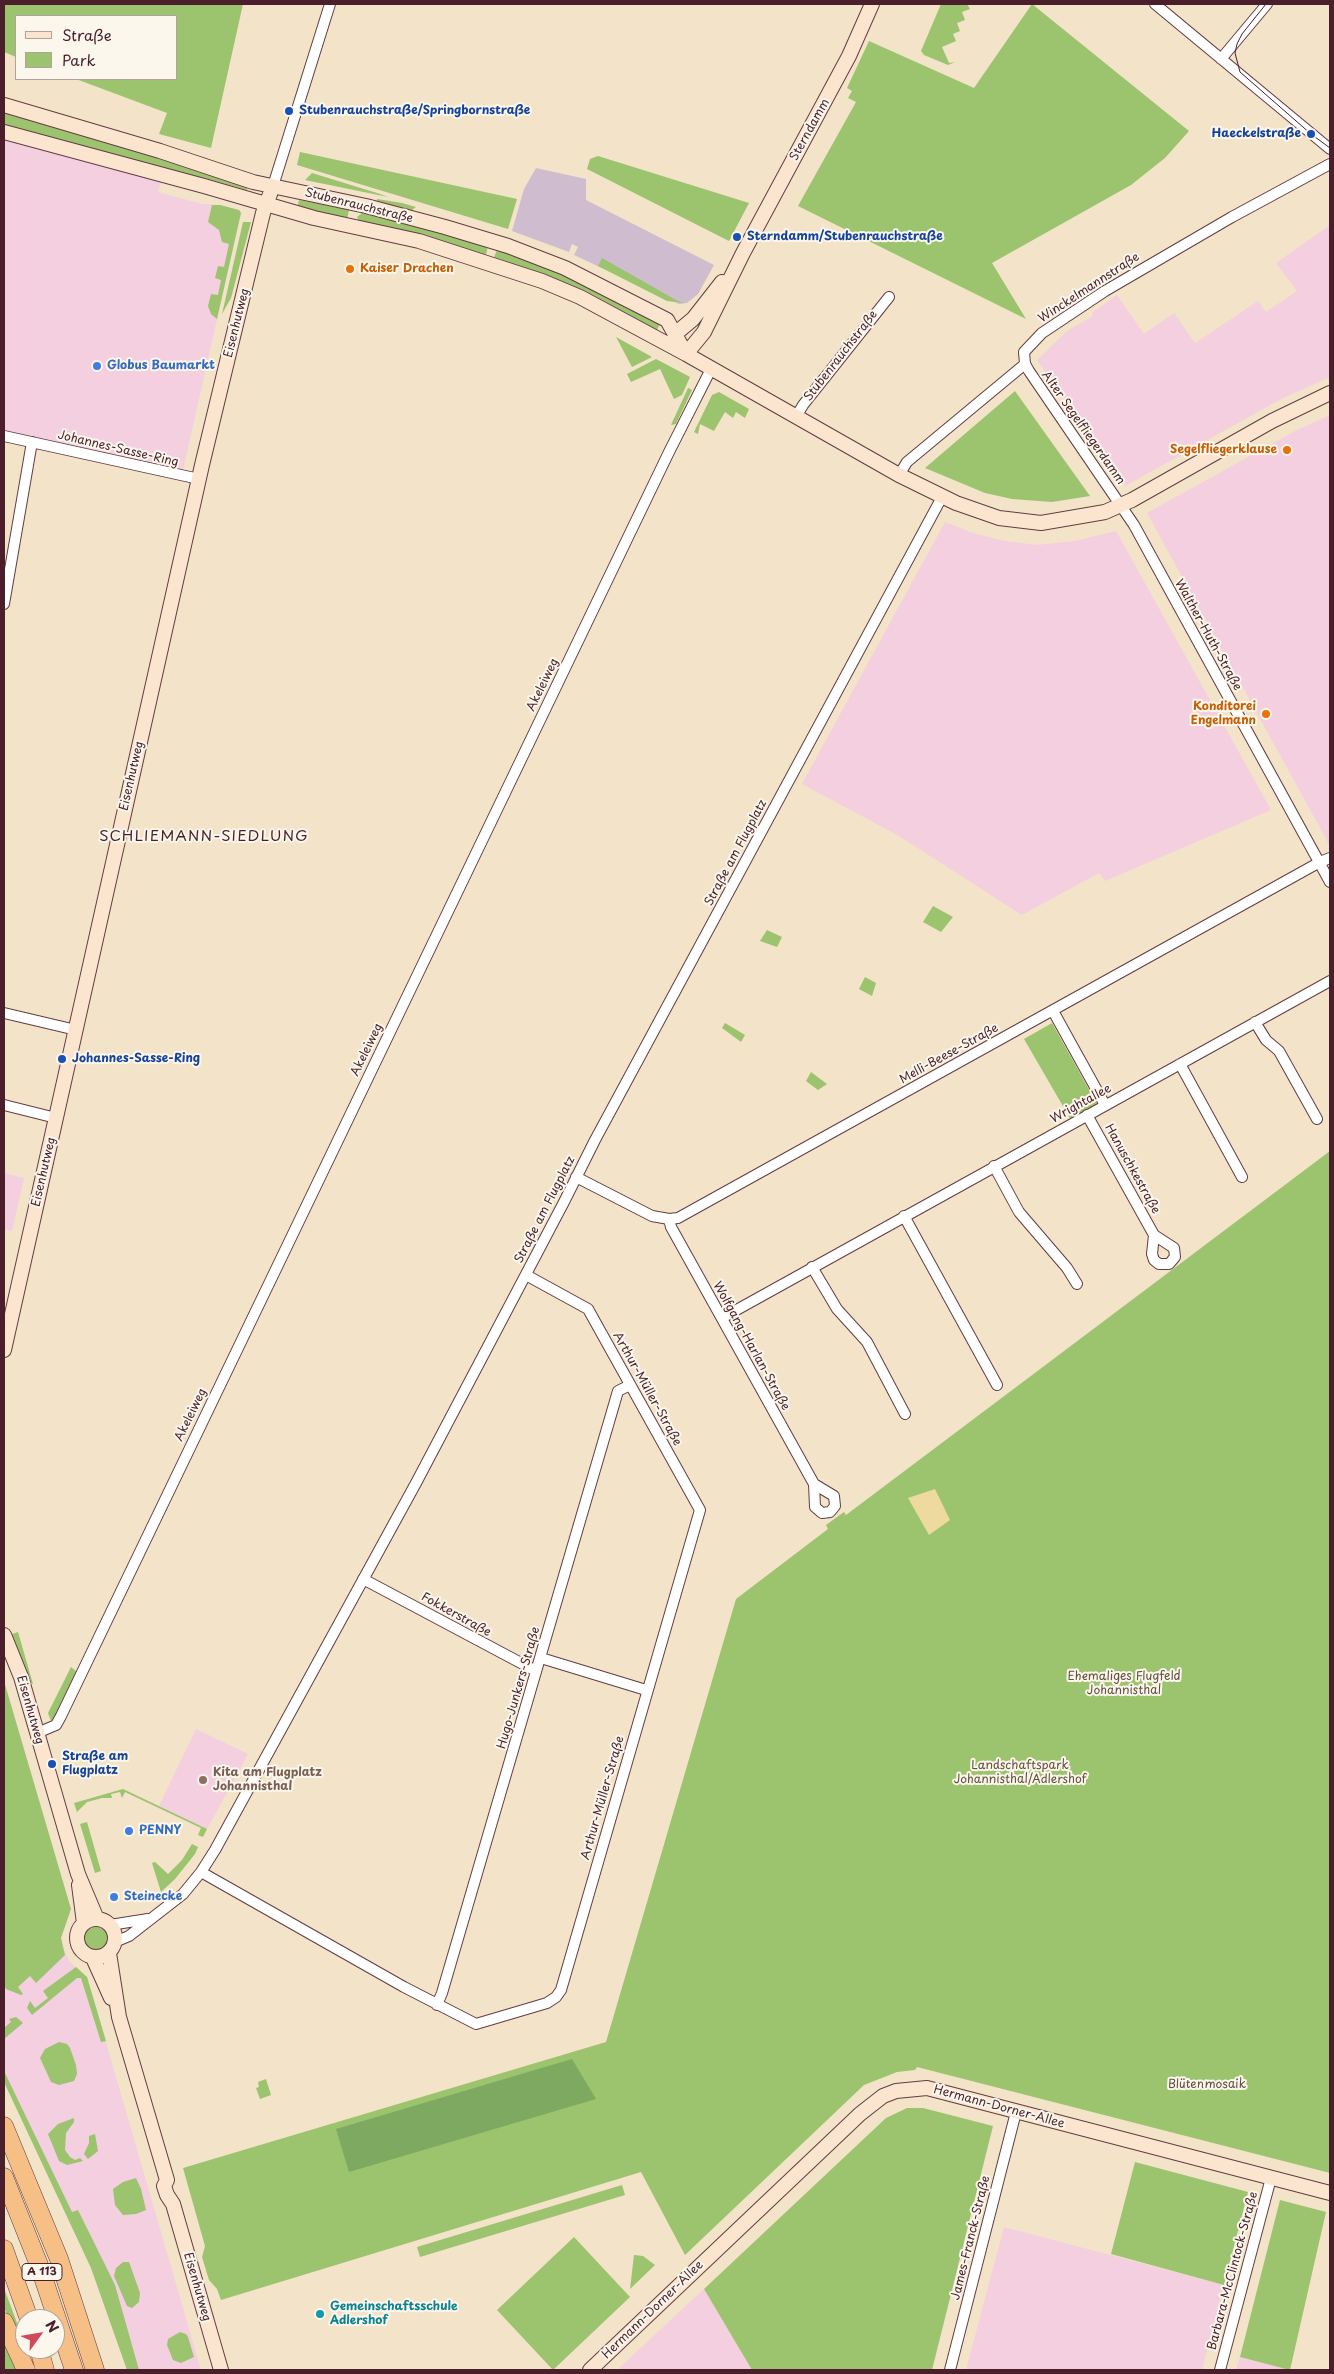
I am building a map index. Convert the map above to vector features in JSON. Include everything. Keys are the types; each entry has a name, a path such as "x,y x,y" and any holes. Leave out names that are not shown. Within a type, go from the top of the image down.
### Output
{"highway":[{"path":"4,2126 59,2259 95,2370"},
{"name":"A 113","path":"4,2177 42,2274 74,2370"},
{"name":"A 113","path":"4,2250 25,2309"},
{"path":"4,2322 26,2370"}],"street":[{"path":"273,186 330,4"},
{"name":"Sterndamm","path":"686,354 704,332 743,253 838,78 872,4"},
{"path":"1155,4 1330,149"},
{"path":"1221,59 1267,4"},
{"name":"Stubenrauchstraße","path":"4,105 160,150 253,182 366,206 508,246 565,268 667,320 686,354"},
{"name":"Stubenrauchstraße","path":"4,132 314,218 419,241 542,281 580,297 686,354 899,475 981,514 998,518 1041,523 1097,515 1122,505 1272,421 1330,393"},
{"name":"Winckelmannstraße","path":"1025,364 1024,352 1042,333 1099,295 1223,222 1330,164"},
{"name":"Eisenhutweg","path":"4,1350 199,479 273,186"},
{"name":"Sterndamm","path":"675,334 698,314 743,253"},
{"name":"Stubenrauchstraße","path":"796,417 803,405 889,297"},
{"path":"899,475 906,462 1025,364"},
{"name":"Alter Segelfliegerdamm","path":"1025,364 1122,505"},
{"name":"Akeleiweg","path":"37,1733 56,1724 61,1716 669,452 711,369"},
{"name":"Johannes-Sasse-Ring","path":"4,436 199,479"},
{"path":"4,604 32,442"},
{"name":"Straße am Flugplatz","path":"112,1947 183,1894 201,1872 526,1276 594,1140 942,497"},
{"name":"Walther-Huth-Straße","path":"1122,505 1325,860 1330,882"},
{"name":"Melli-Beese-Straße","path":"669,1219 687,1214 1325,860"},
{"name":"Wrightallee","path":"722,1318 1330,981"},
{"name":"Hanuschkestraße","path":"1053,1011 1105,1105"},
{"path":"4,1013 76,1030"},
{"path":"1255,1022 1266,1040 1279,1051 1317,1119"},
{"path":"1180,1064 1242,1177"},
{"path":"4,1105 56,1118"},
{"name":"Hanuschkestraße","path":"1087,1115 1154,1235"},
{"path":"994,1166 1019,1212 1067,1268 1077,1284"},
{"path":"576,1178 652,1216 669,1219"},
{"path":"904,1216 997,1385"},
{"name":"Wolfgang-Harlan-Straße","path":"669,1219 671,1227 814,1484"},
{"path":"812,1267 837,1309 867,1342 905,1414"},
{"name":"Arthur-Müller-Straße","path":"201,1872 436,2004 476,2024 547,2003 556,1997 561,1990 646,1690 700,1510 588,1310 526,1276"},
{"name":"Hugo-Junkers-Straße","path":"436,2004 442,1993 618,1391 630,1385"},
{"name":"Fokkerstraße","path":"363,1578 536,1671"},
{"name":"Eisenhutweg","path":"4,1634 21,1677 78,1874 97,1923 115,1936 112,1947 119,2017"},
{"path":"541,1658 646,1690"},
{"name":"Straße am Flugplatz","path":"97,1923 149,1919"},
{"name":"Eisenhutweg","path":"97,1923 78,1931 77,1942 82,1951 94,1958 119,2017 167,2180 172,2185 176,2197 173,2204 221,2370"},
{"path":"94,1958 112,1947"},
{"name":"Hermann-Dorner-Allee","path":"590,2370 860,2114 883,2096 903,2089 927,2088 1330,2193"},
{"name":"James-Franck-Straße","path":"950,2370 1016,2112"},
{"name":"Barbara-McClintock-Straße","path":"1220,2370 1270,2178"}],"shaded area":[{"path":"4,137 161,181 158,192 202,204 220,205 239,210 241,213 183,470 4,430"},
{"path":"536,168 586,179 586,200 714,265 698,294 687,303 679,304 574,255 578,247 572,244 569,252 512,231 524,189"},
{"path":"1330,225 1330,377 1281,399 1125,486 1037,360 1067,331 1093,316 1092,313 1117,295 1144,334 1174,313 1195,343 1258,301 1266,312 1297,291 1276,263"},
{"path":"1330,415 1330,846 1147,513 1295,431"},
{"path":"945,522 973,533 1004,541 1037,545 1075,541 1116,531 1271,810 1105,881 1099,873 1022,915 899,836 802,784"},
{"path":"4,1173 24,1178 12,1231 4,1229"},
{"name":"Kita am Flugplatz Johannisthal","path":"196,1729 248,1754 207,1829 159,1806"},
{"path":"62,1946 70,1962 87,1977 201,2370 127,2370 91,2268 4,2082 4,1963"},
{"path":"1004,2227 1224,2285 1202,2370 966,2370"},
{"path":"704,2289 752,2370 617,2370"},
{"path":"1240,2357 1292,2370 1236,2370"}],"green space":[{"path":"4,4 243,4 211,148 159,134 167,113 79,80 178,80 178,15 15,15 15,57 4,52"},
{"path":"941,4 967,4 970,9 962,12 965,20 957,23 960,31 953,34 956,41 942,47 949,63 955,62 948,65 924,55 921,51"},
{"path":"1032,4 1189,131 1165,158 1131,185 992,263 1026,319 798,206 856,102 848,98 852,91 847,88 869,41 974,88"},
{"path":"4,113 248,185 247,190 205,178 168,172 4,127"},
{"path":"300,152 517,199 508,229 297,165"},
{"path":"598,156 749,203 729,241 587,169 590,159"},
{"path":"312,173 377,193 388,197 305,180"},
{"path":"377,199 416,207 408,213 377,202"},
{"path":"299,200 349,210 347,220 297,208"},
{"path":"212,205 239,210 241,213 217,319 211,314 208,306 211,294 218,295 221,280 215,278 218,266 224,267 229,244 222,242 219,230 208,222"},
{"path":"362,213 488,246 486,255 421,235 359,221 357,217"},
{"path":"243,222 251,222 231,298 222,314"},
{"path":"498,248 566,274 661,322 657,330 586,291 494,257"},
{"path":"602,258 684,303 667,301 598,266"},
{"path":"616,337 652,357 632,367"},
{"path":"656,359 690,377 682,395 674,399 660,369 631,382 627,374"},
{"path":"688,388 692,390 676,424 671,425"},
{"path":"1015,391 1090,496 1052,502 1012,499 985,493 925,468"},
{"path":"719,392 749,409 745,418 736,412 733,418 725,412 714,431 700,424 698,434 694,432 712,395"},
{"path":"933,906 953,917 941,932 923,922"},
{"path":"767,930 782,937 777,947 760,941"},
{"path":"865,977 876,983 872,996 859,989"},
{"path":"725,1023 745,1035 741,1042 722,1028"},
{"path":"1052,1023 1097,1104 1071,1120 1024,1039"},
{"path":"811,1072 827,1084 818,1090 806,1081"},
{"name":"Landschaftspark Johannisthal/Adlershof","path":"1330,1151 1330,2173 917,2067 915,2070 897,2072 864,2085 685,2255 641,2172 221,2300 217,2289 209,2280 202,2257 205,2246 183,2168 606,2042 736,1599 828,1529 826,1525 844,1512 846,1515"},
{"path":"18,1632 33,1684 28,1682 9,1635"},
{"path":"71,1667 77,1672 55,1717 51,1721 48,1713"},
{"path":"4,1681 71,1909 61,1938 65,1955 36,1983 30,1976 18,1987 23,1994 21,1995 6,1989 4,1984"},
{"path":"123,1789 207,1829 203,1837 198,1835 201,1828 125,1792 122,1798 120,1792 111,1794 112,1798 102,1798 87,1802 77,1812 74,1803"},
{"path":"87,1822 101,1871 95,1873 80,1824"},
{"path":"192,1844 198,1847 195,1854 175,1879 161,1892 152,1863 155,1862 168,1874 182,1860"},
{"path":"96,1927 105,1930 108,1939 105,1948 96,1951 87,1948 84,1939 87,1930"},
{"path":"76,1967 87,1977 106,2041 101,2042 81,1978 77,1978 32,2015 27,2008 30,2001 35,2008 48,1998 43,1991"},
{"path":"16,2017 23,2023 4,2039 4,2028 11,2022 9,2019"},
{"path":"59,2042 67,2044 70,2048 77,2074 74,2081 59,2085 51,2082 40,2058 45,2049"},
{"path":"572,2059 596,2099 349,2172 336,2129"},
{"path":"4,2071 72,2212 78,2210 115,2285 139,2370 127,2370 91,2268 4,2082"},
{"path":"266,2079 271,2095 260,2099 256,2088 259,2087 258,2082"},
{"path":"907,2108 923,2108 993,2126 932,2370 752,2370 704,2289 886,2118"},
{"path":"74,2118 74,2122 66,2133 65,2150 70,2157 75,2160 80,2158 83,2161 67,2165 59,2161 48,2134 58,2124"},
{"path":"95,2134 98,2151 88,2159 84,2154 89,2143 89,2136"},
{"path":"1135,2162 1248,2192 1224,2285 1111,2254"},
{"path":"136,2178 146,2210 136,2214 123,2215 115,2205 113,2189 123,2182"},
{"path":"622,2185 625,2195 420,2257 417,2247"},
{"path":"1280,2200 1326,2212 1290,2370 1240,2357"},
{"path":"574,2237 630,2297 553,2370 497,2310"},
{"path":"634,2255 643,2256 655,2265 630,2289"},
{"path":"123,2262 129,2262 140,2293 139,2302 132,2308 127,2306 114,2276 116,2268"},
{"path":"4,2288 15,2317 15,2331 4,2308"},
{"path":"180,2332 188,2337 194,2357 181,2363 173,2360 167,2345 168,2339"},
{"path":"4,2340 18,2370 4,2370"}],"sand":[{"path":"935,1489 950,1520 929,1535 908,1498"}],"tram line":[{"path":"1266,4 1242,34 1237,44 1235,53 1240,72 1311,134 1330,148"}],"place":[{"name":"Stubenrauchstraße/Springbornstraße","path":"289,111"},
{"name":"Haeckelstraße","path":"1311,134"},
{"name":"Sterndamm/Stubenrauchstraße","path":"737,237"},
{"name":"Kaiser Drachen","path":"350,269"},
{"name":"Globus Baumarkt","path":"97,366"},
{"name":"Segelfliegerklause","path":"1287,450"},
{"name":"Konditorei Engelmann","path":"1266,714"},
{"name":"Johannes-Sasse-Ring","path":"62,1059"},
{"name":"Straße am Flugplatz","path":"52,1764"},
{"name":"Kita am Flugplatz Johannisthal","path":"203,1780"},
{"name":"PENNY","path":"129,1831"},
{"name":"Steinecke","path":"114,1897"},
{"name":"Gemeinschaftsschule Adlershof","path":"320,2314"}],"district":[{"name":"SCHLIEMANN-SIEDLUNG","path":"204,837"}],"park label":[{"name":"Ehemaliges Flugfeld Johannisthal","path":"1124,1684"},
{"name":"Blütenmosaik","path":"1207,2085"}]}
